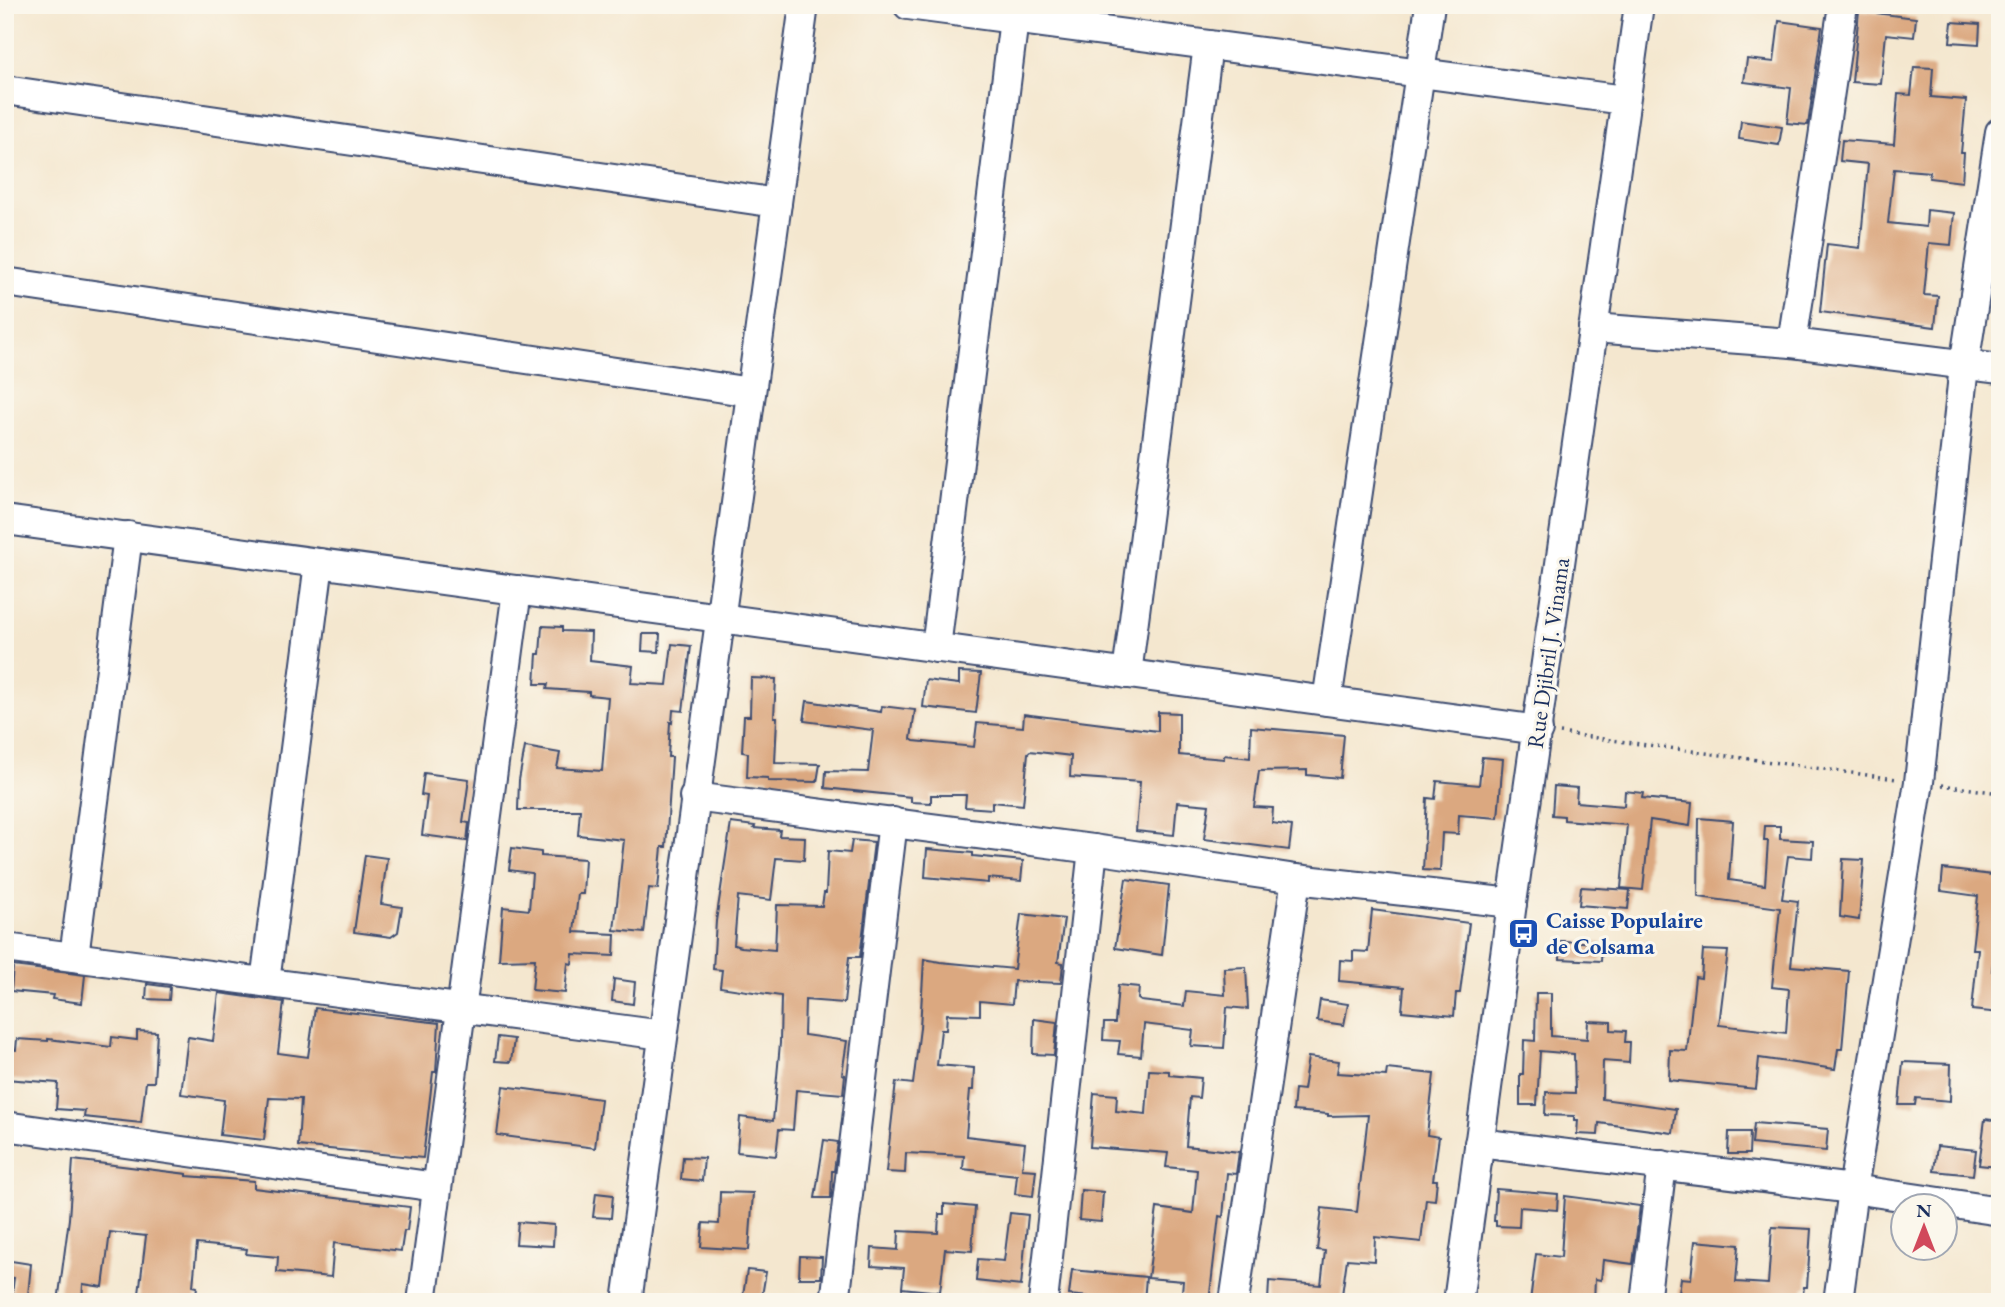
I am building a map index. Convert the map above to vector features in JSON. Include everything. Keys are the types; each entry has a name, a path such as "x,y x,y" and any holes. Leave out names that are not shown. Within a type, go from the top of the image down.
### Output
{"street":[{"path":"627,1302 804,5"},
{"path":"908,5 1624,100"},
{"path":"1328,701 1430,5"},
{"name":"Rue Djibril J. Vinama","path":"1458,1302 1639,5"},
{"path":"1792,343 1843,5"},
{"path":"936,648 1014,19"},
{"path":"1127,674 1208,45"},
{"path":"5,90 777,203"},
{"path":"1838,1302 1853,1189 1919,782 1964,366 2000,132"},
{"path":"5,282 751,392"},
{"path":"1593,328 1792,343 2000,369"},
{"path":"5,520 1538,730"},
{"path":"74,957 128,536"},
{"path":"265,982 319,563"},
{"path":"422,1302 517,590"},
{"path":"694,797 1093,849 1296,879 1512,902"},
{"path":"835,1302 893,822"},
{"path":"1043,1302 1093,849"},
{"path":"1234,1302 1296,879"},
{"path":"5,948 663,1035"},
{"path":"5,1126 436,1187"},
{"path":"1479,1143 1853,1189 2000,1211"},
{"path":"1645,1302 1662,1165"}],"path":[{"path":"1538,730 2000,793"}],"building":[{"path":"1859,11 1916,18 1914,37 1886,34 1881,84 1852,82"},
{"path":"1779,21 1822,27 1808,125 1787,123 1791,88 1744,82 1747,59 1774,62"},
{"path":"1952,22 1980,24 1979,44 1950,42"},
{"path":"1914,67 1933,68 1931,97 1966,100 1961,153 1964,153 1962,182 1929,178 1930,172 1894,169 1888,223 1926,227 1927,210 1954,213 1951,245 1929,243 1924,295 1938,296 1935,327 1820,312 1827,244 1860,248 1868,164 1840,161 1842,140 1894,144 1898,94 1911,95"},
{"path":"1741,121 1782,127 1779,145 1739,139"},
{"path":"542,626 562,627 562,631 591,632 590,661 633,666 631,683 667,685 672,644 691,646 683,711 673,710 672,723 670,722 668,757 672,757 666,847 662,847 658,889 649,888 644,933 614,930 624,840 578,835 580,810 518,810 519,780 525,747 560,753 557,768 602,771 608,697 589,695 589,692 547,689 548,684 535,684"},
{"path":"643,634 660,634 659,652 642,651"},
{"path":"959,672 981,673 976,713 923,707 926,680 959,684"},
{"path":"751,678 776,679 775,763 820,764 817,782 768,781 768,778 747,777 748,753 742,752 744,716 750,716"},
{"path":"807,701 881,712 882,706 915,710 911,739 914,741 974,747 977,723 1023,727 1024,714 1158,731 1158,712 1179,713 1179,755 1224,759 1224,755 1250,758 1251,727 1344,735 1340,778 1307,775 1307,770 1259,771 1254,807 1273,808 1272,823 1292,826 1289,850 1204,839 1209,805 1177,802 1174,835 1136,831 1140,782 1070,777 1071,756 1030,751 1028,753 1023,805 992,802 992,809 965,807 966,795 931,795 931,803 911,802 911,797 825,788 826,771 868,772 873,730 804,721"},
{"path":"1482,757 1503,759 1498,818 1459,815 1458,834 1442,833 1440,871 1423,870 1427,798 1435,799 1437,781 1479,785"},
{"path":"424,773 469,779 463,822 469,823 467,841 422,835 427,796 421,795"},
{"path":"1554,786 1577,788 1576,802 1624,806 1625,791 1643,793 1642,798 1692,803 1690,826 1650,820 1643,890 1621,888 1627,825 1564,820 1564,816 1552,815"},
{"path":"1699,818 1733,821 1729,880 1765,885 1768,841 1764,841 1765,826 1780,826 1780,839 1813,841 1812,858 1788,856 1782,899 1798,901 1791,966 1849,971 1842,1049 1838,1049 1835,1069 1759,1058 1756,1089 1669,1080 1670,1050 1687,1051 1695,977 1701,978 1703,950 1728,951 1719,1025 1786,1033 1789,989 1772,987 1780,908 1698,897"},
{"path":"731,823 780,830 779,836 805,837 804,860 776,858 771,900 738,896 734,945 741,947 775,950 777,905 822,906 826,893 828,851 850,853 852,840 874,842 860,957 849,957 844,1003 805,1000 804,1035 847,1041 842,1074 845,1075 843,1094 796,1090 793,1130 779,1129 776,1156 737,1152 740,1117 773,1121 781,996 720,987 722,970 713,969 716,921"},
{"path":"512,848 541,852 541,856 585,859 583,894 578,894 574,932 615,934 614,956 573,954 572,964 568,963 565,993 532,990 535,959 499,960 503,907 529,910 532,873 509,870"},
{"path":"927,849 1023,861 1021,881 988,878 988,883 925,877"},
{"path":"365,855 387,858 381,904 402,907 398,932 391,937 354,932"},
{"path":"1843,859 1864,860 1859,920 1840,917"},
{"path":"1943,869 2000,876 2000,939 1996,938 1992,971 2000,972 2000,1013 1972,1010 1978,949 1972,949 1978,896 1941,891"},
{"path":"1126,879 1169,885 1162,955 1115,948"},
{"path":"1581,887 1630,890 1628,909 1579,905"},
{"path":"1372,910 1469,923 1460,993 1456,993 1454,1016 1402,1011 1404,987 1339,981 1340,960 1353,961 1353,951 1368,952"},
{"path":"1021,914 1064,919 1058,962 1063,963 1061,983 1014,981 1012,1004 980,1001 980,1015 947,1014 946,1030 941,1030 937,1065 974,1068 966,1136 1025,1143 1022,1169 1036,1170 1033,1196 1015,1194 1017,1175 963,1169 964,1156 906,1153 905,1173 886,1172 896,1082 913,1084 924,959 1014,969"},
{"path":"1561,941 1602,943 1601,961 1560,959"},
{"path":"13,966 85,975 82,1003 52,999 53,995 11,991"},
{"path":"1246,967 1248,1009 1227,1007 1224,1048 1191,1046 1193,1030 1144,1024 1141,1056 1118,1054 1120,1041 1103,1040 1104,1023 1115,1023 1118,985 1139,987 1138,999 1141,1001 1184,1006 1186,991 1225,995 1224,968"},
{"path":"614,979 635,982 633,1004 612,1001"},
{"path":"147,984 170,987 169,1000 146,999"},
{"path":"219,993 284,1002 278,1053 308,1057 315,1008 439,1023 436,1072 433,1072 423,1158 298,1146 301,1099 269,1098 264,1140 220,1135 224,1100 181,1094 188,1037 213,1041"},
{"path":"1536,993 1551,993 1551,1036 1587,1039 1588,1021 1611,1022 1611,1030 1626,1031 1625,1042 1630,1042 1629,1063 1603,1061 1602,1099 1676,1109 1673,1133 1599,1123 1598,1135 1577,1134 1578,1120 1574,1120 1574,1116 1545,1115 1546,1092 1575,1093 1574,1054 1540,1051 1537,1105 1520,1105 1524,1040 1535,1041"},
{"path":"1320,1000 1348,1004 1344,1025 1317,1021"},
{"path":"1034,1019 1057,1022 1054,1055 1033,1054"},
{"path":"137,1031 157,1032 154,1082 146,1082 141,1123 84,1117 85,1111 56,1109 58,1083 5,1079 5,1049 16,1050 17,1039 48,1039 111,1047 112,1037 137,1040"},
{"path":"498,1037 514,1039 511,1062 495,1061"},
{"path":"1308,1057 1339,1061 1337,1073 1386,1076 1387,1069 1434,1074 1427,1135 1439,1137 1433,1180 1437,1180 1435,1200 1426,1199 1421,1242 1375,1237 1374,1261 1347,1259 1341,1302 1268,1302 1269,1281 1321,1285 1325,1251 1317,1250 1322,1208 1357,1212 1368,1115 1328,1116 1293,1111 1295,1089 1303,1090"},
{"path":"1903,1062 1951,1064 1950,1101 1916,1098 1915,1105 1899,1105"},
{"path":"1149,1070 1201,1078 1199,1098 1190,1097 1186,1146 1239,1152 1236,1174 1227,1173 1223,1217 1219,1216 1209,1302 1181,1302 1183,1281 1148,1278 1157,1208 1193,1213 1197,1170 1166,1167 1168,1153 1090,1147 1094,1093 1117,1095 1116,1111 1146,1114"},
{"path":"503,1086 601,1099 595,1148 497,1135"},
{"path":"1985,1119 2000,1121 1998,1167 1979,1165"},
{"path":"1754,1123 1828,1129 1826,1151 1752,1144"},
{"path":"1729,1132 1750,1132 1749,1154 1728,1154"},
{"path":"824,1140 838,1142 832,1171 831,1198 815,1198"},
{"path":"1937,1146 1976,1150 1973,1175 1934,1171"},
{"path":"683,1157 704,1158 702,1181 681,1179"},
{"path":"73,1160 187,1176 254,1181 254,1188 410,1207 407,1231 404,1231 401,1251 334,1243 331,1277 277,1272 278,1257 246,1254 247,1249 197,1244 193,1286 197,1287 195,1302 138,1302 146,1236 110,1232 103,1287 83,1284 82,1302 58,1302 69,1219"},
{"path":"1496,1189 1558,1194 1557,1210 1520,1207 1519,1227 1496,1226"},
{"path":"1081,1190 1103,1192 1101,1222 1079,1220"},
{"path":"720,1192 753,1193 749,1250 701,1247 703,1223 719,1224"},
{"path":"596,1193 613,1195 611,1218 593,1217"},
{"path":"1565,1196 1640,1206 1633,1264 1603,1260 1601,1280 1595,1279 1594,1302 1530,1302 1536,1254 1561,1257"},
{"path":"944,1204 975,1207 972,1251 945,1249 940,1292 902,1288 904,1268 871,1266 872,1248 898,1250 899,1231 938,1233 939,1214 944,1214"},
{"path":"1010,1213 1028,1215 1021,1286 976,1281 978,1259 1004,1261"},
{"path":"518,1222 554,1225 553,1246 516,1244"},
{"path":"1772,1227 1811,1229 1807,1287 1804,1287 1802,1302 1735,1299 1734,1302 1678,1301 1681,1278 1691,1279 1695,1241 1739,1245 1736,1282 1768,1284"},
{"path":"800,1256 822,1257 821,1278 799,1278"},
{"path":"5,1260 31,1264 28,1295 12,1294 14,1278 5,1277"},
{"path":"747,1270 766,1272 761,1302 742,1302"},
{"path":"1072,1270 1146,1277 1144,1302 1120,1302 1069,1295"}],"place":[{"name":"Caisse Populaire de Colsama","path":"1523,933"}]}
